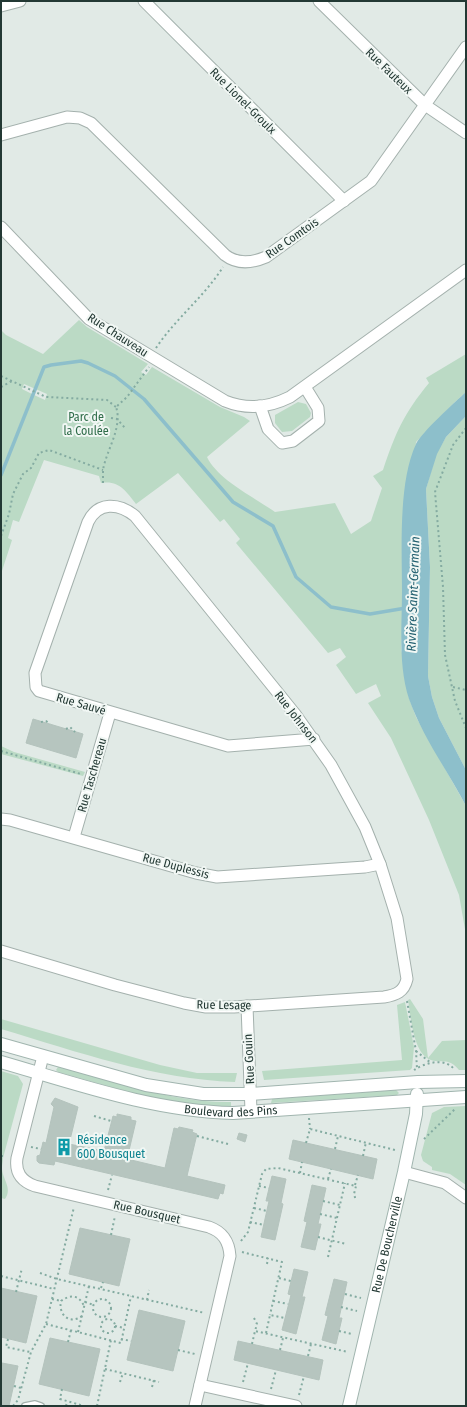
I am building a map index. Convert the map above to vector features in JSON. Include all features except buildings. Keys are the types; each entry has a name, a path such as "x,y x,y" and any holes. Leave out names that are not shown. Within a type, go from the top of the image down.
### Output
{"street":[{"path":"1,6 20,1"},
{"name":"Rue Lionel-Groulx","path":"144,1 344,201"},
{"name":"Rue Fauteux","path":"319,1 426,105 466,133"},
{"name":"Rue Comtois","path":"1,135 67,117 80,118 91,123 221,252 235,261 254,261 266,257 375,177 466,47"},
{"name":"Rue Chauveau","path":"1,227 89,319 226,401 243,406 260,406 283,400 305,386 466,270"},
{"path":"260,406 268,429 279,442 289,443 319,421 318,408 305,386"},
{"name":"Rue Johnson","path":"96,510 109,506 115,506 126,509 135,516 314,740 348,794 365,827 380,864 397,918 408,975 404,989"},
{"name":"Rue Sauvé","path":"96,510 91,515 88,522 36,668 36,687 44,694 228,746 314,740"},
{"name":"Rue Taschereau","path":"74,837 110,712"},
{"name":"Rue Duplessis","path":"1,819 74,837 196,873 217,877 358,868 380,864"},
{"name":"Rue Lesage","path":"1,951 115,985 184,1003 206,1007 247,1006 384,997 400,992 404,989"},
{"name":"Rue Gouin","path":"247,1006 251,1111"},
{"name":"Boulevard des Pins","path":"1,1044 160,1088 203,1094 250,1094 418,1082 466,1081"},
{"name":"Rue Bousquet","path":"43,1056 17,1158 16,1169 24,1180 35,1186 219,1230 225,1237 229,1246 230,1256 195,1406"},
{"name":"Boulevard des Pins","path":"1,1062 168,1107 213,1112 251,1111 417,1100 463,1101"},
{"name":"Rue De Boucherville","path":"349,1406 404,1172 417,1100 418,1082"},
{"path":"404,1172 445,1183 466,1198"},
{"path":"200,1385 297,1401"}],"lane":[{"path":"25,1406 35,1404 41,1406"}],"path":[{"path":"155,349 167,331 212,284 225,265"},
{"path":"116,408 127,397 150,366"},
{"path":"1,376 46,397 59,399 102,399 113,404 118,413 103,470 103,483"},
{"path":"1,387 12,381"},
{"path":"111,418 117,420 125,428"},
{"path":"466,428 453,445 435,492 443,587 445,655 455,701 466,728"},
{"path":"1,536 9,514 13,494 23,474 31,468 39,453 49,450 103,470"},
{"path":"453,687 466,690"},
{"path":"41,722 46,721 50,724"},
{"path":"66,729 70,727 75,732"},
{"path":"1,751 92,777"},
{"path":"407,1002 416,1051 417,1069 421,1066 432,1063 449,1064 456,1072"},
{"path":"416,1051 432,1063"},
{"path":"424,1139 463,1101"},
{"path":"306,1143 310,1129 308,1115"},
{"path":"94,1116 111,1121"},
{"path":"310,1129 395,1150"},
{"path":"197,1136 228,1144"},
{"path":"335,1149 338,1136"},
{"path":"363,1156 366,1142"},
{"path":"31,1147 41,1149"},
{"path":"300,1173 302,1162"},
{"path":"241,1241 248,1232 262,1174 266,1169 278,1168 355,1185"},
{"path":"328,1179 331,1169"},
{"path":"108,1190 112,1174"},
{"path":"356,1201 354,1194 358,1175"},
{"path":"328,1257 345,1183"},
{"path":"259,1186 269,1188"},
{"path":"323,1201 340,1205"},
{"path":"13,1406 18,1400 31,1352 46,1324 74,1207"},
{"path":"254,1208 267,1211"},
{"path":"320,1214 337,1218"},
{"path":"111,1235 115,1216"},
{"path":"250,1222 264,1225"},
{"path":"318,1237 346,1244"},
{"path":"242,1252 282,1262 266,1334"},
{"path":"267,1264 268,1258"},
{"path":"16,1292 22,1268"},
{"path":"40,1273 57,1279 205,1313"},
{"path":"1,1276 54,1288"},
{"path":"279,1278 291,1281"},
{"path":"101,1289 103,1282"},
{"path":"78,1332 89,1286"},
{"path":"147,1300 149,1290"},
{"path":"344,1294 360,1298"},
{"path":"52,1299 61,1301 71,1296 76,1296 82,1300 84,1306"},
{"path":"46,1324 121,1342 130,1296"},
{"path":"94,1305 100,1299 108,1301 111,1308 109,1313 110,1319 114,1322 114,1331 105,1333 102,1329 102,1325 104,1321 110,1319"},
{"path":"61,1301 61,1311 68,1319 73,1320 82,1316"},
{"path":"273,1301 288,1304"},
{"path":"85,1302 94,1305"},
{"path":"94,1305 94,1310 98,1315 104,1316 109,1313"},
{"path":"342,1307 358,1311"},
{"path":"270,1315 285,1318"},
{"path":"252,1344 257,1324 254,1318"},
{"path":"115,1326 124,1328"},
{"path":"68,1342 71,1330"},
{"path":"339,1330 352,1334"},
{"path":"255,1331 348,1352"},
{"path":"280,1350 283,1337"},
{"path":"8,1339 6,1347 31,1352"},
{"path":"121,1339 131,1342"},
{"path":"97,1406 111,1340"},
{"path":"308,1356 311,1343"},
{"path":"178,1350 195,1354"},
{"path":"243,1382 248,1363"},
{"path":"105,1369 159,1382"},
{"path":"271,1389 276,1370"},
{"path":"120,1382 123,1373"},
{"path":"297,1401 304,1376"},
{"path":"152,1387 154,1380"},
{"path":"14,1386 21,1388"},
{"path":"62,1390 60,1399 84,1406"}],"green space":[{"name":"Parc de la Coulée","path":"79,320 87,327 148,364 141,372 146,375 152,367 220,407 250,421 207,457 219,473 228,481 275,512 335,503 351,534 371,521 382,488 373,476 383,470 401,424 413,404 429,383 426,378 466,354 466,392 416,442 401,647 409,698 416,717 466,806 466,935 459,895 429,820 391,738 368,703 381,696 376,684 356,694 336,665 346,657 340,648 328,653 236,543 240,539 224,519 220,522 178,473 136,504 122,488 117,485 113,483 101,483 99,476 44,460 19,522 13,520 8,538 12,540 1,574 1,478 34,395 45,400 47,394 24,384 22,389 32,394 1,471 1,330 6,335 43,354"},
{"path":"298,402 306,404 311,413 310,417 292,431 282,432 275,423 275,415"},
{"path":"466,416 466,770 439,718 432,697 428,676 430,567 426,489 436,454 446,437"},
{"path":"1,746 14,752 85,772 83,776 1,754"},
{"path":"410,999 423,1019 428,1058 420,1050 412,1025 408,1000"},
{"path":"405,1002 414,1047 412,1068 410,1070 264,1080 262,1071 402,1060 397,1005"},
{"path":"1,1019 160,1065 197,1073 237,1073 235,1082 175,1076 116,1063 1,1029"},
{"path":"466,1040 466,1070 459,1070 449,1062 435,1061 428,1058 442,1041"},
{"path":"58,1067 165,1095 186,1099 231,1102 231,1106 196,1106 139,1095 58,1072 56,1070"},
{"path":"1,1071 18,1076 23,1084 3,1158 2,1172 8,1187 5,1199 1,1198"},
{"path":"396,1090 399,1093 397,1095 271,1103 272,1099"},
{"path":"466,1106 466,1185 450,1174 432,1170 432,1167 423,1161 421,1155 432,1113 444,1107"}],"water":[{"name":"Rivière Saint-Germain","path":"466,392 466,416 446,437 437,454 426,489 430,567 428,676 432,697 439,718 466,770 466,806 428,741 409,699 403,673 401,632 402,516 406,478 410,460 419,439"}],"waterway":[{"name":"Rivière Saint-Germain","path":"1,475 44,367 81,361 88,363 115,376 144,399 233,502 273,526 296,577 331,607 370,614 406,608"}],"place":[{"name":"Résidence 600 Bousquet","path":"64,1147"}]}
